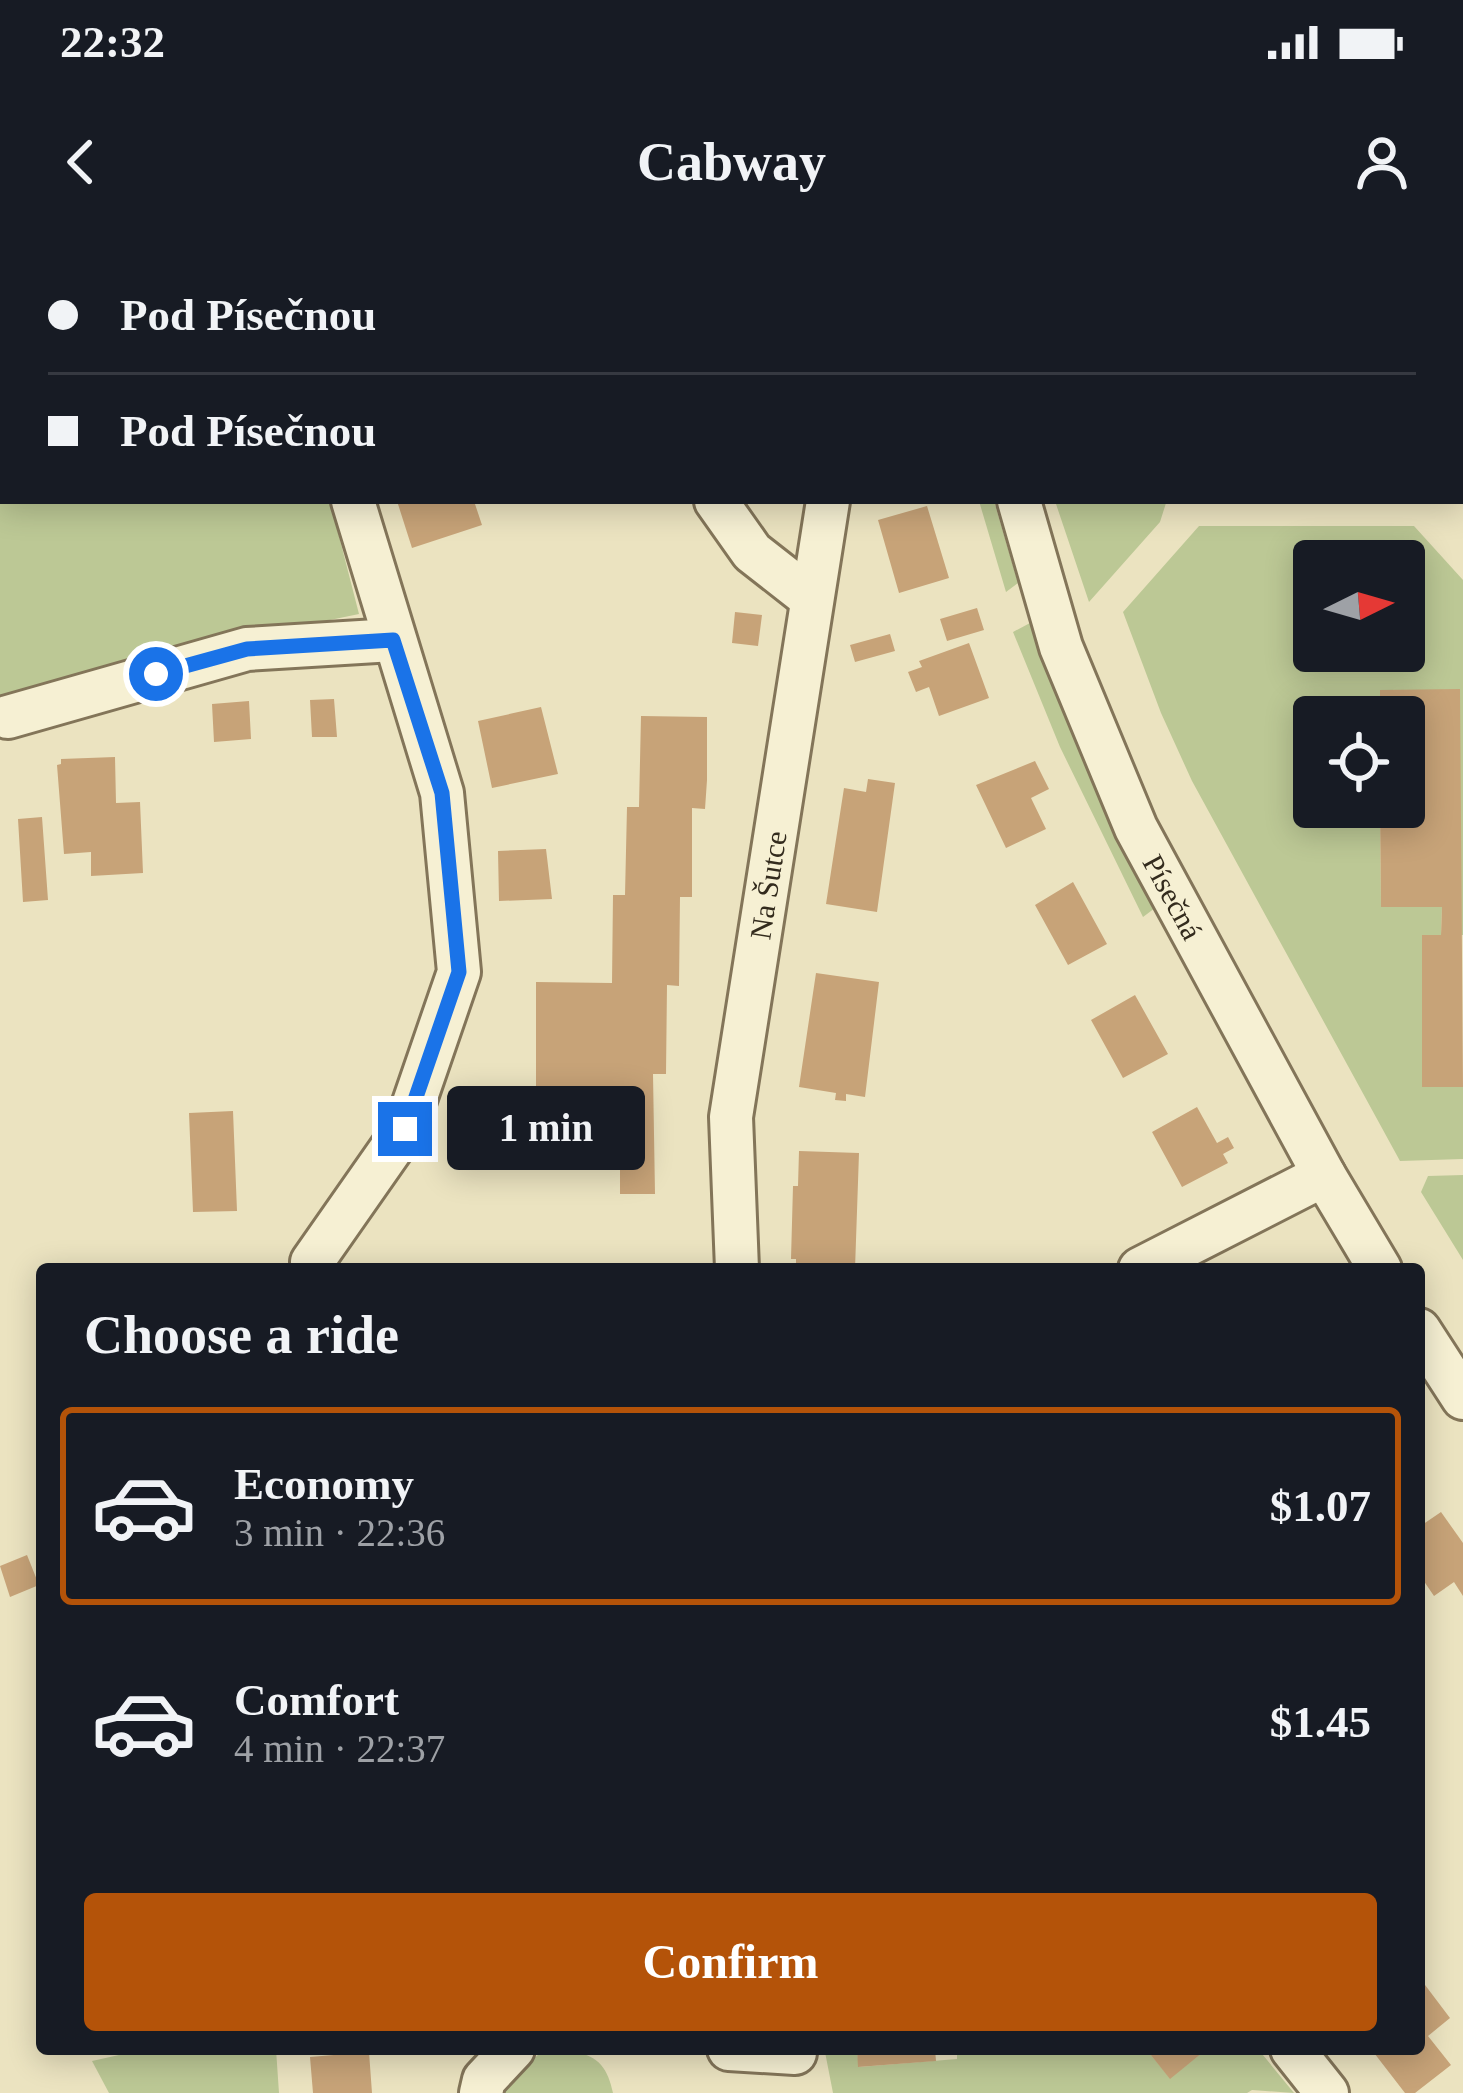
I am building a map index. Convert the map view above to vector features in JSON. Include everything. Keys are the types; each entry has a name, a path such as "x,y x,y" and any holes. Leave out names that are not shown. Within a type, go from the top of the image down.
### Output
{"street":[{"path":"312,1262 405,1129 459,972 442,793 354,504"},
{"path":"718,504 752,552 812,599"},
{"name":"Na Šutce","path":"737,1263 731,1117 828,504"},
{"name":"Písečná","path":"1020,504 1061,647 1136,829 1376,1263"},
{"path":"8,717 247,649 393,640"},
{"path":"1152,1263 1324,1175"},
{"path":"1425,1339 1463,1398"},
{"path":"481,2093 484,2080 507,2055"},
{"path":"754,2055 797,2065"},
{"path":"1297,2055 1327,2093"}],"green space":[{"path":"0,504 331,504 359,614 98,668 101,683 0,710"},
{"path":"980,504 995,504 1018,583 1006,592"},
{"path":"1056,504 1166,504 1160,522 1089,602"},
{"path":"1199,526 1414,526 1463,580 1463,935 1459,935 1460,690 1425,702 1425,696 1293,696 1293,828 1380,828 1381,907 1442,907 1441,935 1422,936 1422,1086 1463,1087 1463,1159 1400,1161 1192,781 1123,612"},
{"path":"1030,623 1069,719 1159,905 1143,917 1060,747 1013,632"},
{"path":"1463,1175 1463,1260 1421,1192 1428,1176"},
{"path":"119,2055 276,2055 279,2093 109,2093 92,2061"},
{"path":"538,2055 584,2055 601,2065 613,2093 502,2093"},
{"path":"826,2055 858,2055 859,2067 957,2059 957,2055 1151,2055 1170,2078 1199,2055 1263,2055 1294,2093 833,2093"}],"building":[{"path":"398,504 475,504 482,525 412,548"},
{"path":"927,506 949,578 899,593 878,520"},
{"path":"977,608 984,630 947,641 940,619"},
{"path":"735,612 762,615 758,646 732,643"},
{"path":"890,634 895,651 855,662 850,645"},
{"path":"969,643 989,698 939,716 929,687 916,692 908,672 922,667 919,661"},
{"path":"1460,689 1463,1087 1422,1087 1422,935 1441,935 1442,907 1381,907 1380,828 1425,828 1425,696 1380,696 1380,690"},
{"path":"334,699 337,737 312,737 310,700"},
{"path":"249,701 251,739 214,742 212,704"},
{"path":"541,707 558,774 492,788 478,721"},
{"path":"641,716 707,717 707,780 705,809 692,808 692,897 680,897 679,986 667,985 666,1074 653,1074 655,1194 620,1194 620,1162 536,1165 536,982 612,983 613,895 625,895 627,807 639,807"},
{"path":"115,757 116,803 140,802 143,873 91,876 91,852 64,854 57,765 61,759"},
{"path":"1035,761 1049,789 1031,798 1046,829 1006,848 976,785"},
{"path":"868,779 895,783 877,912 826,904 844,788 866,792"},
{"path":"42,817 48,900 23,902 18,819"},
{"path":"546,849 552,899 499,901 498,851"},
{"path":"1073,882 1107,944 1068,965 1035,905"},
{"path":"816,973 879,982 865,1097 846,1094 846,1101 835,1100 836,1093 799,1087"},
{"path":"1135,995 1168,1054 1123,1078 1091,1020"},
{"path":"1197,1107 1217,1143 1228,1137 1234,1148 1223,1154 1228,1163 1182,1187 1152,1132"},
{"path":"233,1111 237,1211 193,1212 189,1113"},
{"path":"799,1151 859,1153 855,1263 796,1263 791,1259 793,1186 798,1186"},
{"path":"1441,1512 1463,1543 1463,1596 1454,1582 1434,1596 1425,1583 1425,1523"},
{"path":"27,1555 36,1586 10,1597 0,1566"},
{"path":"1425,1985 1450,2018 1428,2036 1451,2065 1415,2093 1405,2093 1376,2055 1425,2055"},
{"path":"369,2055 372,2093 313,2093 310,2057"},
{"path":"857,2055 936,2055 936,2061 858,2067"},
{"path":"1151,2055 1200,2055 1170,2079"}],"route":[{"path":"156,674 247,649 393,640 442,793 459,972 405,1129"}]}
